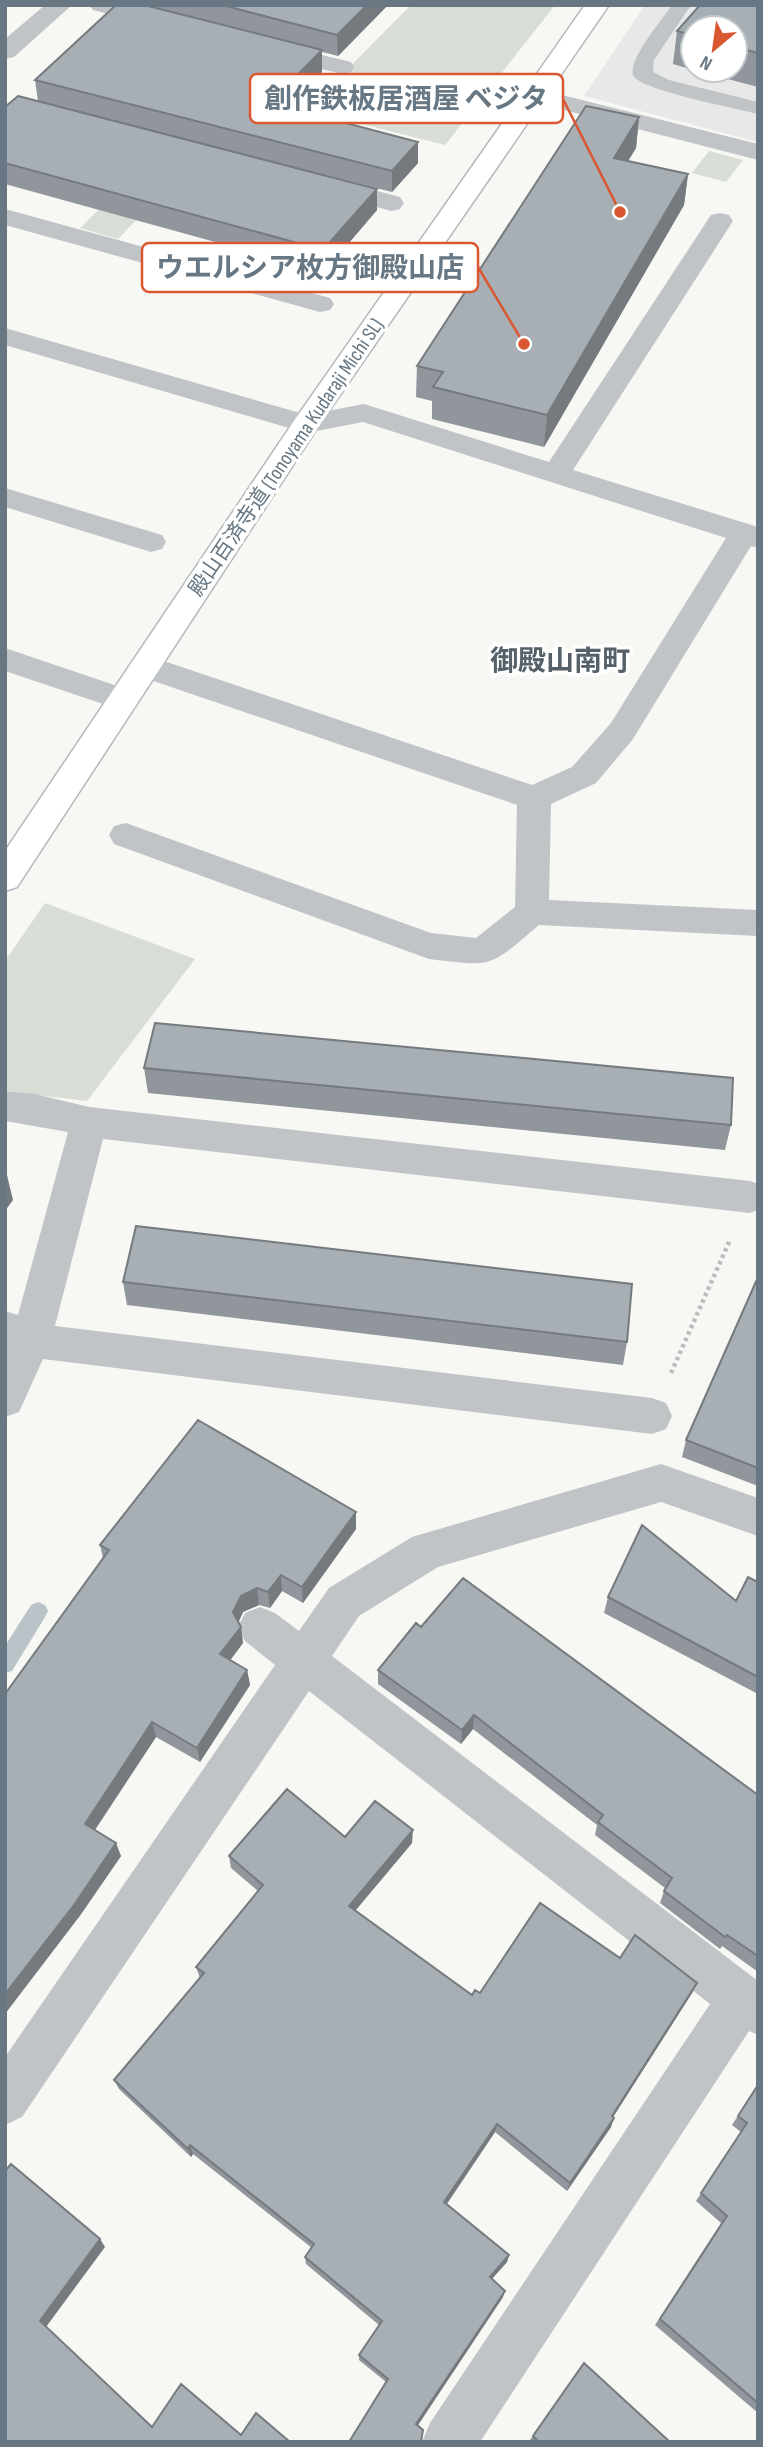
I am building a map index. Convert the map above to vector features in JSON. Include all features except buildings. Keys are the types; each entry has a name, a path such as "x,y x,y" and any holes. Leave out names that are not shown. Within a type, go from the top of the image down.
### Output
{"street":[{"path":"5,52 60,5"},
{"path":"101,5 181,26"},
{"name":"殿山百済寺道 (Tonoyama Kudaraji Michi SL)","path":"5,878 306,424 597,5"},
{"path":"248,43 342,67"},
{"path":"534,95 758,152"},
{"path":"298,178 391,202"},
{"path":"5,217 320,304"},
{"path":"556,474 720,221"},
{"path":"5,335 306,424 364,413 751,536 622,730 584,775 534,799 144,666"},
{"path":"5,497 151,542"},
{"path":"5,659 124,700"},
{"path":"532,912 534,799"},
{"path":"126,835 429,946 482,952 532,912 758,923"},
{"path":"5,1106 35,1109 89,1122 750,1196"},
{"path":"5,1399 18,1334 89,1122"},
{"path":"18,1334 652,1416"},
{"path":"5,2100 344,1602 427,1551 661,1483 758,1517"},
{"path":"260,1627 749,2005 465,2435"}],"lane":[{"path":"682,5 644,61 643,75 662,84 758,108"}],"path":[{"path":"652,1416 750,1196"}],"shaded area":[{"path":"411,5 555,5 445,145 307,110"},
{"path":"645,5 758,5 758,142 584,96"},
{"path":"159,150 195,159 118,239 80,228"},
{"path":"709,151 743,160 726,182 692,173"},
{"path":"45,903 195,959 87,1101 5,1091 5,961"}],"waterway":[{"path":"5,1664 38,1611"}],"place":[{"name":"創作鉄板居酒屋 ベジタ","path":"620,212"},
{"name":"ウエルシア枚方御殿山店","path":"524,344"}],"district":[{"name":"御殿山南町","path":"560,660"}]}
